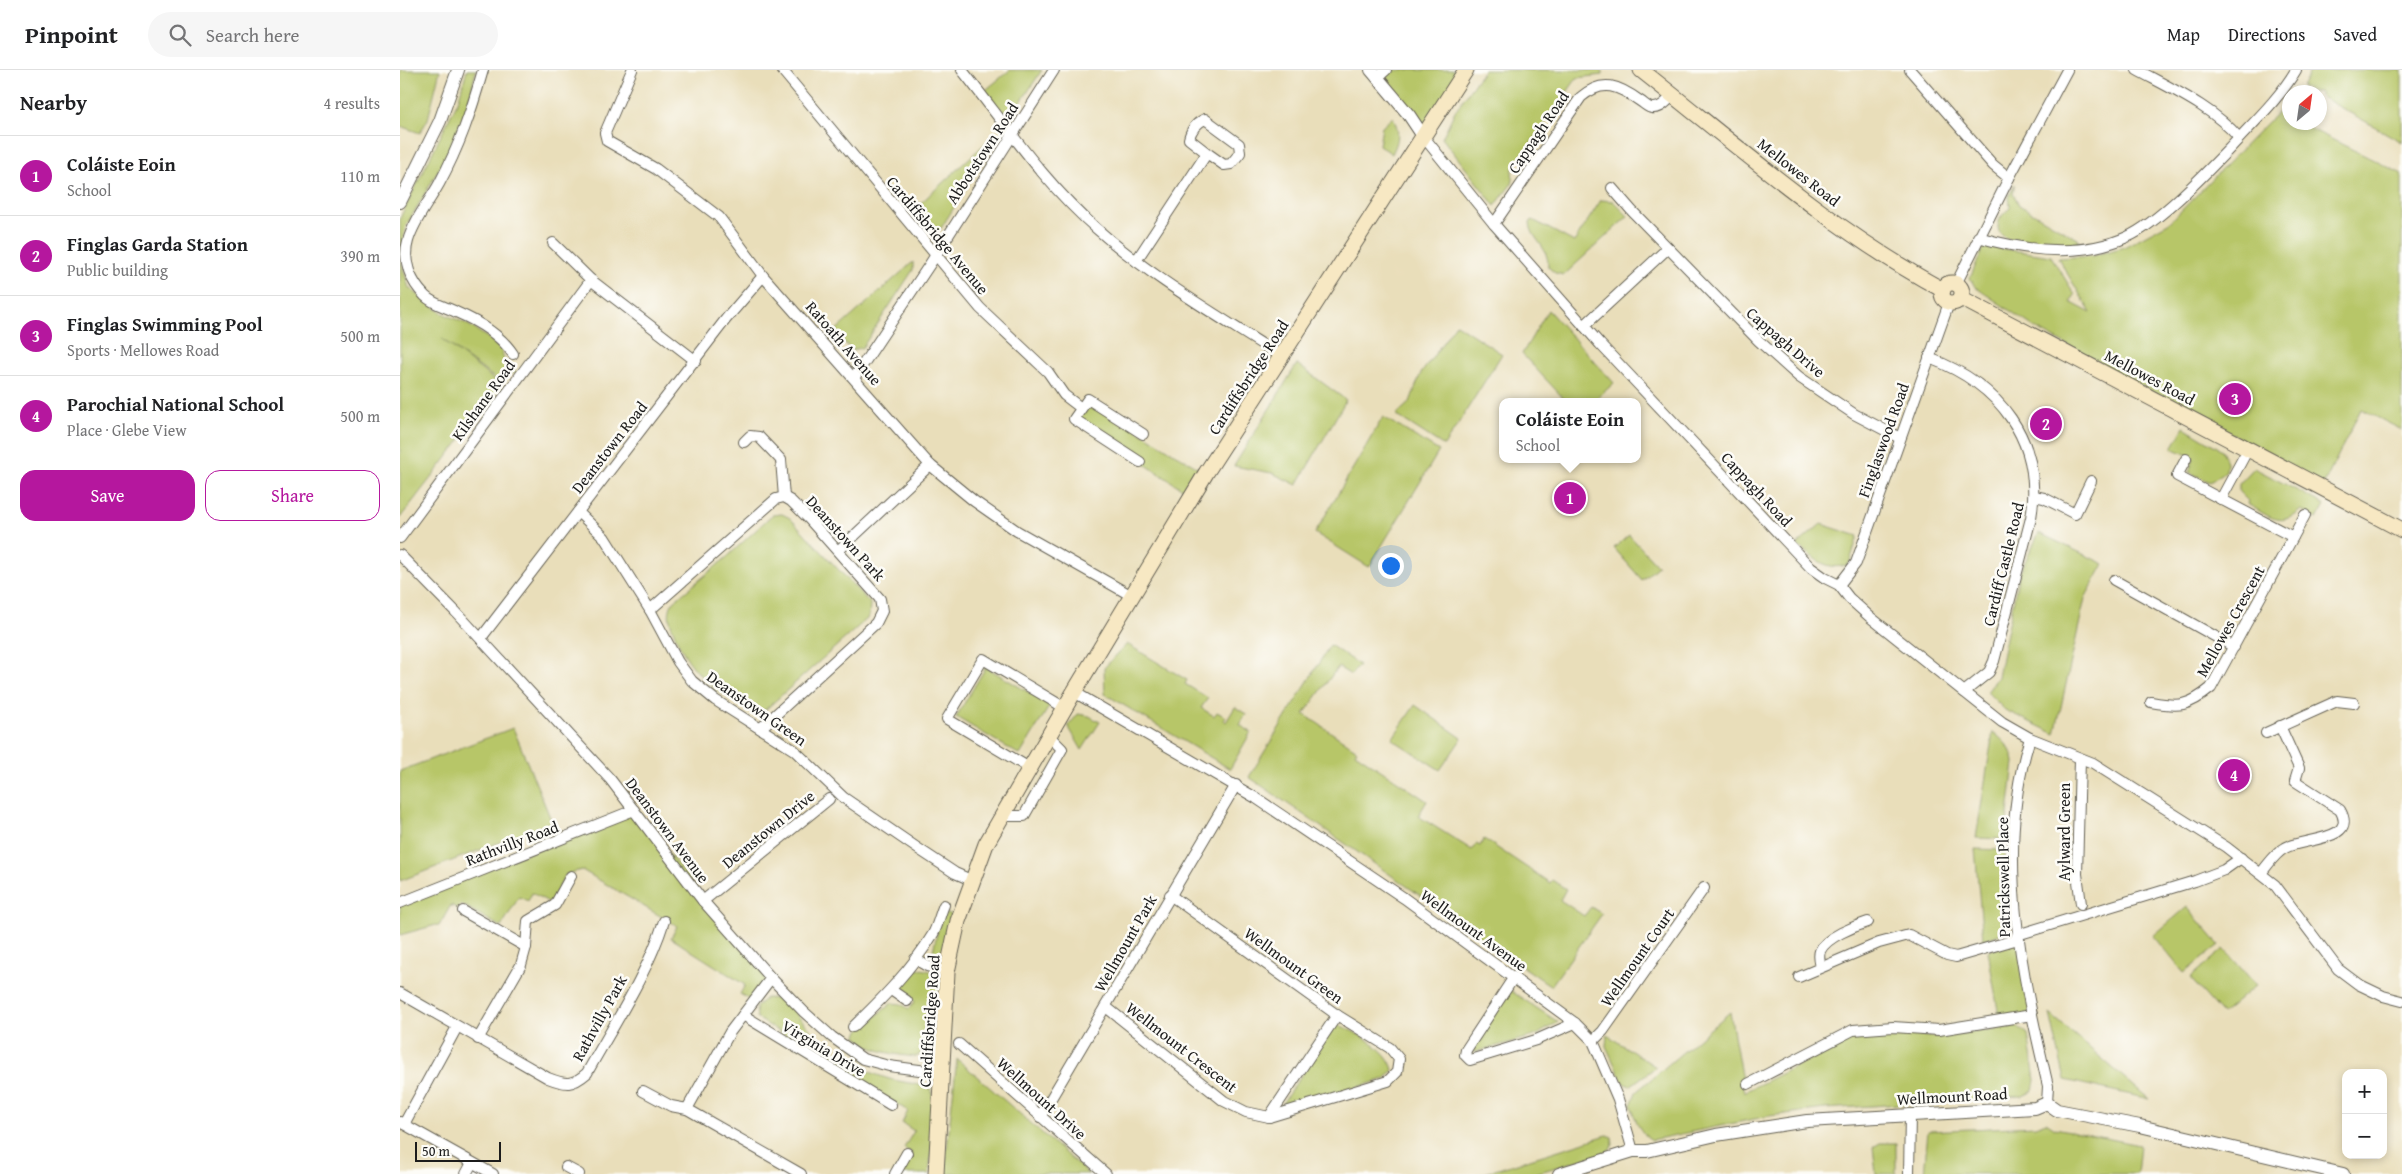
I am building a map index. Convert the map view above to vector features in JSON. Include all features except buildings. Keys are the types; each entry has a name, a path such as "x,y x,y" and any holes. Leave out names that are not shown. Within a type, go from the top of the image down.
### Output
{"main road":[{"name":"Cardiffsbridge Road","path":"936,1174 947,972 958,921 971,880 986,844 1074,692 1206,473 1466,70"},
{"name":"Mellowes Road","path":"1641,70 1840,226 1886,258 2402,530"}],"street":[{"path":"400,202 440,121 458,70"},
{"path":"484,70 465,131 438,185 417,220 408,241 407,259 409,274 427,298 473,320 496,335 513,354"},
{"name":"Ratoath Avenue","path":"632,70 605,133 607,141 656,169 719,217 763,276 930,465 974,501 1017,531 1132,596"},
{"name":"Cardiffsbridge Avenue","path":"782,70 980,308 1048,372 1064,395 1081,408"},
{"path":"962,70 1065,198 1096,229 1136,261 1282,357"},
{"name":"Abbotstown Road","path":"854,378 1054,70"},
{"path":"1910,70 1993,165 2009,178"},
{"name":"Finglaswood Road","path":"1839,585 1856,563 1952,294 1978,237 2067,70"},
{"path":"2137,70 2214,115 2229,126 2239,138"},
{"path":"1978,237 1996,242 2053,251 2076,251 2127,237 2149,224 2239,138 2263,112 2296,70"},
{"name":"Cappagh Road","path":"1378,73 1424,136 1494,224 1584,326 1792,551 1824,578 1839,585 1849,598 1870,618 2002,722 2030,738 2093,763 2241,858 2275,885 2299,915 2318,945 2338,969 2358,984 2383,996 2402,1001"},
{"name":"Cappagh Road","path":"1494,224 1580,97 1591,88 1612,86 1623,89 1649,108 1661,107 1673,95"},
{"path":"1205,118 1239,144 1240,153 1231,164 1224,165 1207,153 1189,139 1190,133 1205,118"},
{"path":"1136,261 1207,153"},
{"name":"Cappagh Drive","path":"1612,188 1759,341 1800,377 1854,414 1900,438"},
{"path":"554,243 591,280 696,360"},
{"path":"1584,326 1668,248"},
{"name":"Deanstown Road","path":"481,638 726,319 763,276"},
{"name":"Kilshane Road","path":"400,538 591,280"},
{"name":"Cardiff Castle Road","path":"1929,358 1953,367 1987,390 2007,414 2024,442 2032,471 2034,496 1994,661 1988,672 1964,692"},
{"path":"1140,462 1074,419 1088,399 1143,434"},
{"path":"744,442 750,436 759,437 781,460 784,497"},
{"path":"2220,499 2248,449"},
{"path":"2186,459 2177,476 2293,537"},
{"path":"838,550 930,465"},
{"path":"2034,496 2044,498 2074,514 2092,481"},
{"name":"Deanstown Park","path":"650,610 776,499 784,497 791,500 838,550 880,599 882,612 876,623 761,728"},
{"name":"Deanstown Green","path":"578,512 604,537 650,610 678,662 692,681 715,700 794,750 844,798 917,848 956,873 971,880"},
{"name":"Mellowes Crescent","path":"2151,702 2173,706 2189,704 2211,688 2305,515"},
{"name":"Deanstown Avenue","path":"400,555 481,638 610,779 703,902 771,978 829,1035 862,1058 889,1066 942,1073"},
{"path":"2114,580 2234,647"},
{"path":"1031,769 947,719 983,659 1065,708"},
{"name":"Wellmount Avenue","path":"1074,692 1236,785 1404,898 1575,1023 1593,1041 1618,1099 1633,1151"},
{"path":"2266,733 2337,701 2354,702"},
{"path":"2261,873 2283,848 2296,843 2330,837 2339,833 2344,823 2344,816 2340,810 2295,781 2298,768 2280,726"},
{"path":"1002,816 1024,816 1062,749 1049,736"},
{"name":"Patrickswell Place","path":"2030,738 2025,753 2017,805 2014,854 2018,937 2032,1015 2048,1086 2047,1103"},
{"name":"Aylward Green","path":"2080,759 2077,874 2081,904"},
{"name":"Wellmount Park","path":"1040,1116 1236,785"},
{"name":"Deanstown Drive","path":"703,902 829,799"},
{"name":"Rathvilly Road","path":"400,903 634,810"},
{"path":"1799,977 1880,943 1909,935 1947,955 1956,957 2195,881 2224,870 2241,858"},
{"path":"478,1039 520,965 526,947 528,922 555,905 571,876"},
{"name":"Wellmount Court","path":"1593,1041 1603,1031 1704,888"},
{"name":"Wellmount Green","path":"1170,895 1337,1015 1390,1048 1399,1059"},
{"path":"852,1027 891,990 915,959 933,933 944,905"},
{"path":"462,911 526,947"},
{"name":"Rathvilly Park","path":"400,993 548,1078 563,1084 576,1082 587,1073 635,986 656,945 664,921"},
{"path":"1821,967 1819,956 1821,948 1850,927 1868,922"},
{"path":"915,959 927,966 947,972"},
{"path":"1514,977 1466,1050 1465,1055 1470,1060 1536,1040 1575,1023"},
{"path":"687,1109 719,1049 771,978"},
{"path":"891,990 907,1001"},
{"name":"Wellmount Crescent","path":"1106,1007 1224,1101 1246,1112 1269,1117 1388,1081 1397,1072 1399,1059"},
{"name":"Virginia Drive","path":"743,1015 891,1105"},
{"path":"1269,1117 1337,1015"},
{"path":"1748,1084 1853,1030 1893,1027 1939,1030 2032,1015"},
{"path":"457,1027 402,1123 493,1174"},
{"name":"Wellmount Drive","path":"959,1044 1106,1174"},
{"path":"643,1091 671,1106 687,1109 801,1174"},
{"path":"2047,1103 2057,1110 2140,1126 2343,1174"},
{"name":"Wellmount Road","path":"1559,1174 1633,1151 1647,1152 1716,1135 1807,1121 2035,1108 2047,1103"},
{"path":"1909,1174 1910,1114"},
{"path":"895,1174 907,1153"},
{"path":"466,1174 472,1163"},
{"path":"566,1167 579,1174"}],"green space":[{"path":"400,70 440,70 428,119 420,133 400,126"},
{"path":"467,70 476,70 468,105 442,164 406,226 400,253 400,218 458,101"},
{"path":"1010,70 1042,70 1017,108 1011,112 1003,111 982,93"},
{"path":"1388,70 1465,70 1423,135 1379,78"},
{"path":"1484,70 1602,70 1602,75 1577,78 1512,170 1513,182 1495,206 1442,138 1455,111"},
{"path":"2311,70 2402,70 2402,142 2327,100 2327,85 2303,85"},
{"path":"2278,112 2282,114 2282,130 2313,130 2402,174 2402,430 2361,409 2324,484 2037,329 1975,287 1970,278 1984,246 2051,256 2075,295 2070,302 2091,313 2058,258 2092,256 2124,247 2170,222"},
{"path":"1393,117 1398,136 1392,154 1379,145 1382,127"},
{"path":"991,138 994,143 940,230 930,230 923,226 910,213"},
{"path":"2015,184 2013,193 2019,205 2078,239 2080,247 2020,243 2001,234 1998,227 1999,221 2010,208 2009,196"},
{"path":"1601,200 1613,201 1628,216 1564,275 1555,273 1548,267 1546,253 1533,233 1530,222 1533,220 1574,242"},
{"path":"400,258 409,288 442,313 467,324 488,338 502,351 504,360 517,372 497,380 442,339 502,386 400,518"},
{"path":"913,262 913,270 862,348 851,350 835,331"},
{"path":"1548,310 1614,383 1597,398 1563,398 1522,354"},
{"path":"1456,324 1502,354 1444,446 1396,415 1410,402 1420,375"},
{"path":"1297,364 1346,400 1297,485 1272,473 1234,466"},
{"path":"1088,399 1206,473 1192,495 1075,419"},
{"path":"1383,417 1439,451 1369,567 1315,533"},
{"path":"2184,427 2222,450 2227,462 2226,471 2210,482 2189,472 2194,458 2172,448"},
{"path":"2254,468 2325,505 2317,519 2301,510 2287,519 2274,519 2247,504 2248,501 2239,492 2239,484"},
{"path":"782,514 790,518 870,603 869,617 765,710 750,707 736,701 710,684 699,673 681,649 669,614 673,602 727,557 772,515"},
{"path":"1821,524 1858,536 1849,564 1834,567 1827,565 1815,559 1797,545"},
{"path":"2039,533 2104,564 2085,598 2055,734 2005,710 1987,692 1998,677 2019,574"},
{"path":"1629,535 1658,566 1642,580 1614,548"},
{"path":"1127,644 1187,680 1185,684 1208,698 1201,708 1214,716 1217,712 1226,717 1224,720 1226,722 1235,707 1246,714 1240,725 1251,732 1230,769 1105,694 1104,668"},
{"path":"1330,645 1359,665 1351,675 1338,667 1304,714 1357,750 1355,753 1427,801 1418,816 1472,850 1476,844 1480,846 1484,839 1550,883 1552,880 1566,889 1560,900 1584,916 1591,907 1602,914 1551,986 1249,777"},
{"path":"986,667 1050,705 1020,755 956,717"},
{"path":"1415,705 1462,738 1440,770 1392,739"},
{"path":"1078,714 1089,716 1100,722 1082,750 1068,726"},
{"path":"513,728 552,822 400,881 400,771"},
{"path":"1993,732 2007,745 2014,762 2005,839 1976,838"},
{"path":"634,811 770,978 752,1001 740,994 745,985 671,938 677,926 582,870 566,874 550,903 532,893 528,901 519,897 501,927 461,904 458,909 451,905 439,926 436,925 400,935 400,903"},
{"path":"1975,849 2005,850 2004,875 2009,931 1983,940"},
{"path":"2187,907 2219,945 2184,973 2153,936"},
{"path":"942,912 955,915 944,964 935,964 931,959"},
{"path":"2018,939 2032,1015 1999,1017 1988,951"},
{"path":"2224,949 2256,985 2222,1014 2190,978"},
{"path":"914,969 929,971 941,979 934,1034 928,1049 916,1057 884,1052 868,1046 857,1036 859,1030 892,1003 901,1004 909,1009 915,1001 902,988"},
{"path":"1511,991 1558,1022 1537,1035 1472,1053 1475,1042"},
{"path":"766,998 785,999 817,1036 829,1047 856,1065 886,1078 931,1089 936,1111 929,1174 901,1174 912,1153 904,1148 914,1131 902,1123 908,1111 757,1018 756,1007"},
{"path":"1730,1012 1744,1092 1849,1040 1890,1032 1938,1037 2017,1026 2028,1034 2035,1080 2033,1091 2023,1096 1825,1109 1769,1116 1652,1140 1647,1137 1638,1125 1631,1105 1636,1092"},
{"path":"2050,1014 2149,1099 2065,1080"},
{"path":"1336,1024 1362,1036 1378,1048 1390,1062 1393,1070 1385,1079 1286,1108 1283,1102"},
{"path":"1607,1035 1656,1067 1630,1086 1623,1083 1606,1046"},
{"path":"957,1059 1089,1174 944,1174"},
{"path":"2046,1122 2055,1128 2140,1145 2137,1174 1924,1174 1928,1131 2035,1126"},
{"path":"1607,1135 1612,1137 1613,1145 1607,1152 1533,1174 1482,1174"},
{"path":"1880,1143 1896,1143 1896,1174 1876,1174 1873,1147"}],"place":[{"name":"Finglas Swimming Pool","path":"2235,399"},
{"name":"Finglas Garda Station","path":"2046,424"},
{"name":"Coláiste Eoin","path":"1570,498"},
{"name":"Parochial National School","path":"2234,775"}]}
